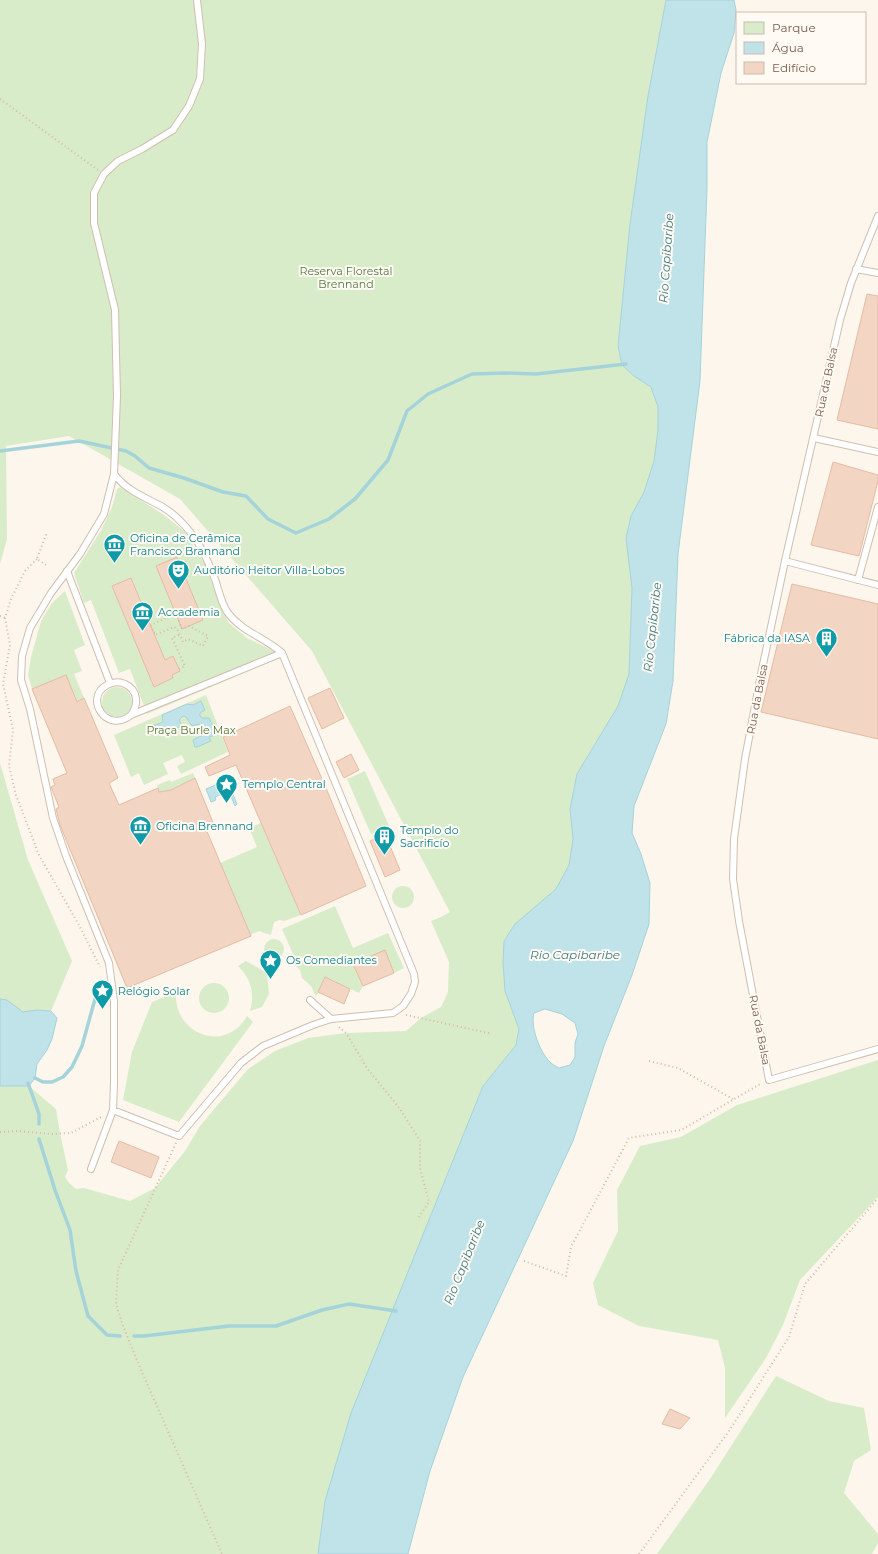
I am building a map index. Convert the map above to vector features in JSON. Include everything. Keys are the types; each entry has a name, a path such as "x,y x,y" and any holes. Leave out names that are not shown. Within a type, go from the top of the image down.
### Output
{"lane":[{"path":"91,1170 113,1110 114,1000 110,962 66,856 53,818 30,709 21,680 22,656 30,628 51,593 80,554 104,514 114,474 117,396 115,310 94,223 94,193 104,174 118,161 142,149 173,130 189,106 200,79 202,44 197,0"},
{"name":"Rua da Balsa","path":"878,216 856,269 840,320 785,561 745,759 734,839 733,879 739,921 769,1080 878,1049"},
{"path":"856,269 878,272"},
{"path":"814,438 878,452"},
{"path":"113,1110 179,1136 242,1063 263,1046 331,1019 393,1013 403,1006 411,994 415,982 414,974 282,653 273,645 238,624 228,613 209,564 191,533 163,507 128,488 114,474"},
{"path":"858,580 878,507"},
{"path":"785,561 878,585"},
{"path":"67,571 110,683"},
{"path":"132,714 136,704 135,693 127,684 116,682 110,683 100,691 97,703 102,715 108,719 120,721 126,719 132,714 282,653"},
{"path":"310,1000 331,1019"}],"path":[{"path":"0,99 104,174"},
{"path":"46,564 37,559 47,532"},
{"path":"176,614 182,629 189,626 208,636 203,646 188,639 183,642 180,635 174,627 155,635 151,625 176,614"},
{"path":"0,616 5,618"},
{"path":"179,669 185,666 172,638 180,635"},
{"path":"393,1013 489,1033"},
{"path":"331,1019 346,1033 366,1068 400,1109 420,1141 420,1168 429,1202 418,1218"},
{"path":"649,1061 678,1068 733,1099"},
{"path":"524,1261 566,1276 571,1247 629,1138 681,1130 754,1087 769,1080"},
{"path":"0,1132 17,1131 51,1134 71,1133 113,1110"},
{"path":"179,1136 118,1270 116,1304 123,1326 141,1370 222,1554"},
{"path":"639,1554 729,1431 789,1337 805,1284 878,1198"}],"green space":[{"name":"Reserva Florestal Brennand","path":"0,0 666,0 648,96 630,224 618,346 622,365 634,376 651,387 658,407 658,430 654,461 644,492 631,516 626,538 632,588 629,674 618,706 577,774 570,809 573,839 569,865 556,889 515,924 504,941 503,963 505,991 519,1029 516,1045 483,1086 351,1413 325,1501 318,1554 0,1554 0,1086 29,1086 56,1109 68,1170 65,1177 69,1183 76,1189 84,1188 130,1201 155,1188 185,1151 200,1126 248,1069 275,1051 308,1038 346,1033 406,1031 421,1018 441,1007 448,992 449,962 431,921 450,912 312,651 180,499 69,436 6,446 7,539 0,564"},
{"path":"120,487 164,515 184,531 206,566 219,603 229,623 247,638 278,653 280,658 147,714 130,669 119,673 91,600 84,603 74,573 102,529 112,507 117,489"},
{"path":"65,591 85,645 74,650 82,671 74,674 84,698 77,702 32,689 28,675 31,657 41,621 52,603"},
{"path":"117,687 123,688 131,696 131,708 123,716 117,717 111,716 103,708 102,702 103,696 111,688"},
{"name":"Praça Burle Max","path":"206,695 228,752 181,774 177,766 185,762 182,755 163,763 168,774 144,785 139,773 131,777 114,735"},
{"path":"0,763 28,860 72,961 51,1011 36,1010 23,1012 7,1000 0,999"},
{"path":"365,771 389,826 371,834 347,779"},
{"path":"193,773 195,778 171,790 159,792 157,785 170,780 171,782"},
{"path":"261,823 301,915 284,921 280,920 274,922 271,935 259,931 250,935 220,863 257,847 249,828"},
{"path":"403,886 411,889 414,897 411,905 403,908 395,905 392,897 395,889"},
{"path":"335,906 353,948 388,933 404,968 394,973 385,951 354,964 363,986 359,993 325,977 316,997 311,986 302,978 300,970 294,964 297,963 282,929"},
{"path":"274,939 281,942 284,949 281,956 274,959 267,956 264,949 267,942"},
{"path":"246,961 267,973 269,994 262,1007 250,1011 252,998 251,987 246,976 238,966"},
{"path":"214,983 220,984 228,992 228,1004 220,1012 214,1013 208,1012 200,1004 199,998 200,992 208,984"},
{"path":"176,992 177,1007 183,1019 192,1029 202,1034 215,1036 227,1034 238,1028 247,1016 253,1022 179,1122 123,1100 132,1052 152,1002"},
{"path":"878,1060 878,1197 800,1280 783,1325 766,1358 725,1418 725,1368 718,1340 639,1326 598,1305 593,1283 618,1231 617,1190 640,1146 681,1137 737,1105"},
{"path":"776,1376 829,1401 864,1408 871,1450 854,1461 844,1493 878,1534 878,1543 872,1554 657,1554 710,1479"}],"water":[{"name":"Rio Capibaribe","path":"666,0 734,0 736,10 734,33 721,73 707,142 707,188 700,381 678,554 673,681 666,724 634,806 632,833 641,854 650,883 649,924 632,975 604,1046 573,1141 463,1377 430,1471 408,1554 318,1554 325,1501 351,1413 483,1086 516,1045 519,1029 505,991 503,963 504,941 515,924 556,889 569,865 573,839 570,809 577,774 618,706 629,674 632,588 626,538 631,516 644,492 654,461 658,430 658,407 651,387 634,376 622,365 618,346 630,224 648,96","holes":["545,1009 562,1014 575,1023 578,1034 575,1043 575,1057 570,1065 559,1068 552,1064 543,1053 537,1040 533,1019 534,1013"]},
{"path":"201,701 205,710 200,713 200,716 202,718 209,718 217,734 209,737 211,741 195,747 193,740 205,734 205,728 199,724 192,726 186,717 183,716 179,720 181,724 179,727 157,735 152,726 163,721 162,715 187,704 193,705"},
{"path":"227,780 237,804 235,806 230,794 224,796 222,794 215,797 216,800 211,802 206,789"},
{"path":"0,999 7,1000 23,1012 36,1010 51,1011 57,1018 52,1039 47,1050 37,1064 35,1078 29,1086 0,1086"}],"building":[{"path":"867,294 878,296 878,429 837,420"},
{"path":"833,462 878,475 878,481 859,556 811,545"},
{"name":"Auditório Heitor Villa-Lobos","path":"177,557 203,620 182,629 156,566"},
{"name":"Accademia","path":"131,578 165,660 173,656 180,671 172,675 173,678 154,687 112,586"},
{"name":"Fábrica da IASA","path":"792,584 878,604 878,739 761,712"},
{"name":"Oficina Brennand","path":"66,675 77,702 84,698 118,778 109,783 119,805 158,788 159,792 171,790 195,778 214,825 206,829 251,936 127,988 60,825 56,809 59,807 51,787 55,785 53,779 67,773 32,689"},
{"path":"330,688 344,718 322,729 308,698"},
{"path":"290,706 326,788 366,886 301,915 236,765 209,776 205,767 230,755 223,737"},
{"path":"351,754 359,770 344,778 336,762"},
{"name":"Templo do Sacrificío","path":"385,834 400,870 385,877 370,841"},
{"path":"385,950 394,973 363,986 353,964"},
{"path":"325,977 350,989 344,1004 318,992"},
{"path":"119,1141 159,1157 151,1178 111,1162"},
{"path":"670,1409 690,1418 680,1429 662,1424"}],"waterway":[{"path":"0,451 79,441 126,451 135,456 149,468 184,478 223,492 246,496 268,519 296,533 329,519 355,499 388,460 407,411 428,394 472,374 536,374 626,364"},
{"path":"35,1078 43,1082 52,1082 63,1077 72,1067 82,1046 95,999 104,993"},
{"path":"28,1083 39,1114 39,1124"},
{"path":"39,1139 55,1190 70,1230 76,1271 88,1316 107,1335 120,1336"},
{"path":"134,1336 229,1326 276,1326 322,1310 349,1304 396,1311"}],"place":[{"name":"Oficina de Cerâmica Francisco Brannand","path":"115,564"},
{"name":"Auditório Heitor Villa-Lobos","path":"178,590"},
{"name":"Accademia","path":"143,632"},
{"name":"Fábrica da IASA","path":"826,658"},
{"name":"Templo Central","path":"227,804"},
{"name":"Oficina Brennand","path":"141,846"},
{"name":"Templo do Sacrificío","path":"385,856"},
{"name":"Os Comediantes","path":"271,980"},
{"name":"Relógio Solar","path":"102,1010"}]}
